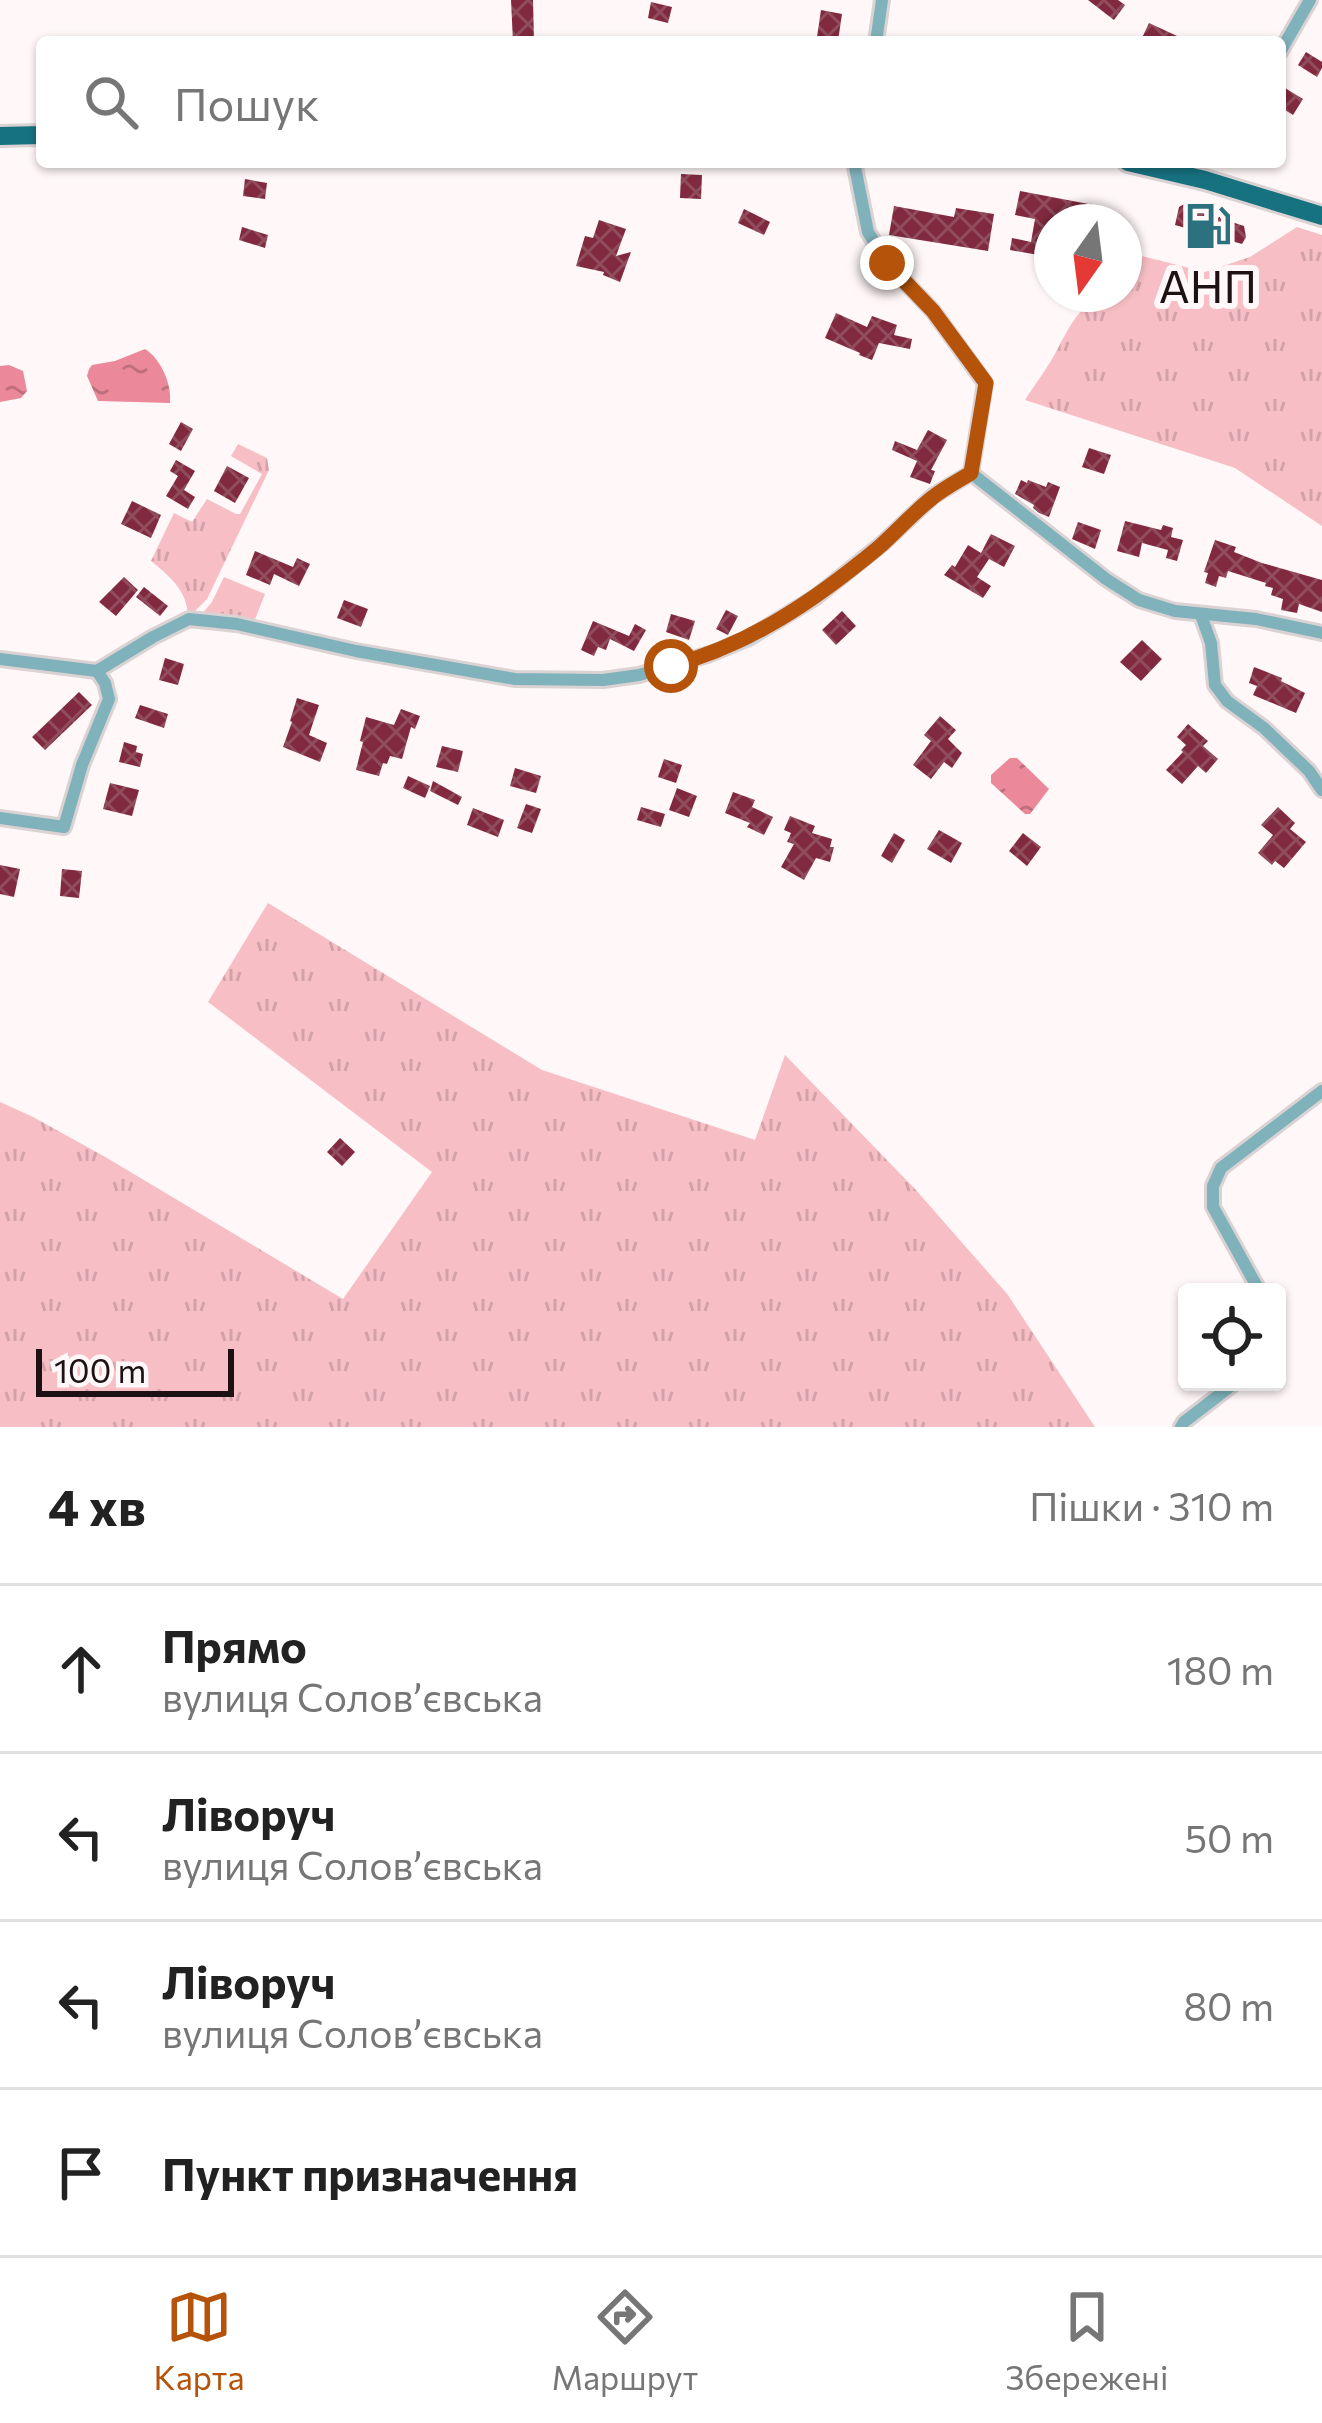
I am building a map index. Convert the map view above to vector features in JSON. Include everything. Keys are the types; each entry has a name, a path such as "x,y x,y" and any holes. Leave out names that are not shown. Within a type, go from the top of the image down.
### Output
{"main road":[{"path":"0,136 36,135"},
{"path":"1165,168 1322,216"}],"street":[{"path":"877,36 883,0"},
{"path":"1286,42 1310,0"},
{"path":"0,658 97,671 189,620 237,624 515,680 582,681 639,675 749,638 816,597 933,496 971,473 986,383 933,311 887,263 868,232 855,168"},
{"path":"971,473 1138,600 1322,633"},
{"path":"1202,615 1211,643 1215,685 1227,701 1309,771 1322,790"},
{"path":"0,818 64,826 109,699 97,671"},
{"path":"1254,1283 1213,1207 1213,1186 1221,1168 1322,1091"},
{"path":"1181,1427 1224,1391"}],"green space":[{"path":"1297,227 1322,235 1322,526 1235,468 1025,400 1080,312 1142,312 1142,256 1205,272 1250,257"},
{"path":"238,444 267,458 269,470 207,599 188,614 180,590 151,561 174,513 192,522 207,499 240,514 262,474 231,456"},
{"path":"224,577 265,594 254,622 201,615"},
{"path":"268,903 542,1070 755,1140 785,1055 915,1189 1008,1295 1095,1427 0,1427 0,1102 107,1158 343,1299 432,1172 208,1002"}],"water":[{"path":"145,349 164,373 170,403 98,401 87,376 92,365"},
{"path":"0,366 23,371 27,391 21,398 0,402"},
{"path":"1010,758 1017,758 1049,789 1030,814 991,783 991,775"}],"building":[{"path":"511,0 533,0 534,36 513,36"},
{"path":"1088,0 1118,0 1125,5 1114,20"},
{"path":"651,2 672,7 668,23 648,18"},
{"path":"821,10 842,14 839,36 817,36"},
{"path":"1149,23 1177,36 1143,36"},
{"path":"1306,52 1322,62 1317,77 1298,65"},
{"path":"1286,89 1303,99 1293,115 1286,111"},
{"path":"681,174 702,175 701,199 680,198"},
{"path":"245,179 267,183 265,199 243,196"},
{"path":"1020,191 1088,204 1034,204 1034,219 1015,215"},
{"path":"1191,200 1207,204 1214,222 1221,215 1244,226 1242,244 1175,225 1179,207"},
{"path":"894,206 954,217 956,208 994,214 988,251 889,235"},
{"path":"744,209 770,222 764,235 738,223"},
{"path":"599,220 626,229 616,256 631,252 620,282 604,272 576,266 585,236 593,238"},
{"path":"1034,225 1034,254 1010,250 1012,238 1031,242"},
{"path":"242,227 268,235 265,248 239,240"},
{"path":"836,313 867,327 872,316 897,325 894,335 912,339 910,349 879,343 872,360 859,355 825,338"},
{"path":"181,422 193,429 181,451 169,444"},
{"path":"928,430 947,440 931,470 935,471 930,484 910,477 917,461 892,450 895,441 917,450"},
{"path":"1089,448 1111,455 1104,474 1082,467"},
{"path":"176,460 195,471 184,490 195,497 188,509 166,496 178,476 170,471"},
{"path":"227,466 249,478 235,503 214,491"},
{"path":"1021,480 1060,487 1049,517 1015,494"},
{"path":"132,501 161,515 151,538 121,524"},
{"path":"1125,521 1161,530 1163,525 1173,528 1171,537 1183,540 1177,561 1166,558 1168,550 1142,543 1139,557 1117,551"},
{"path":"1078,522 1101,530 1095,549 1072,539"},
{"path":"991,534 1015,546 1004,567 989,559 977,577 991,586 983,598 944,575 968,545 981,553"},
{"path":"1215,540 1262,563 1322,580 1322,612 1299,604 1297,613 1281,610 1283,599 1271,595 1273,588 1228,571 1226,578 1219,576 1216,587 1205,583"},
{"path":"255,551 293,567 297,558 310,564 299,586 274,574 270,585 246,575"},
{"path":"124,577 138,590 116,616 99,602"},
{"path":"144,587 168,606 160,616 136,597"},
{"path":"344,600 368,609 361,627 337,618"},
{"path":"726,610 738,616 728,635 716,629"},
{"path":"842,611 856,626 836,645 822,630"},
{"path":"671,614 695,621 689,640 666,632"},
{"path":"593,621 629,636 635,624 646,630 634,651 610,639 606,650 598,647 594,656 581,650"},
{"path":"1142,640 1162,659 1141,681 1120,662"},
{"path":"165,658 184,664 178,685 159,680"},
{"path":"1254,667 1305,693 1296,713 1253,695 1257,686 1249,683"},
{"path":"79,692 92,705 45,750 32,737"},
{"path":"297,698 319,705 309,735 327,743 320,762 283,747"},
{"path":"140,705 168,714 164,728 135,718"},
{"path":"401,709 420,716 415,729 411,727 402,759 390,756 379,776 356,770 366,717 394,725"},
{"path":"940,716 956,730 948,739 962,753 952,768 944,762 931,779 913,765 931,741 924,735"},
{"path":"1188,724 1208,741 1203,746 1218,759 1206,773 1198,766 1182,784 1166,770 1183,752 1186,745 1177,737"},
{"path":"124,742 143,754 140,767 119,762"},
{"path":"442,746 463,751 458,772 436,767"},
{"path":"664,759 682,765 676,783 658,777"},
{"path":"515,768 541,776 536,793 510,786"},
{"path":"408,776 430,786 425,798 403,788"},
{"path":"433,781 462,797 458,805 430,791"},
{"path":"110,783 139,790 132,816 103,809"},
{"path":"677,788 697,796 689,817 669,810"},
{"path":"733,792 755,800 752,807 773,817 764,835 725,813"},
{"path":"526,804 541,809 532,833 517,828"},
{"path":"641,807 665,814 661,827 637,820"},
{"path":"1278,807 1295,823 1290,829 1306,842 1284,868 1258,853 1273,835 1261,825"},
{"path":"473,808 504,820 498,837 467,825"},
{"path":"790,816 815,826 812,833 832,839 830,847 834,847 830,862 816,858 804,880 781,867 794,844 787,842 791,833 784,830"},
{"path":"939,830 962,843 951,863 927,849"},
{"path":"894,833 905,840 892,863 881,856"},
{"path":"1023,833 1041,847 1027,866 1009,851"},
{"path":"0,865 20,869 14,897 0,894"},
{"path":"62,869 82,871 79,898 60,896"},
{"path":"340,1138 355,1152 342,1166 327,1152"}],"place":[{"name":"АНП","path":"1208,226"}],"route":[{"path":"671,666 749,638 816,597 933,496 971,473 986,383 933,311 887,263"}]}
